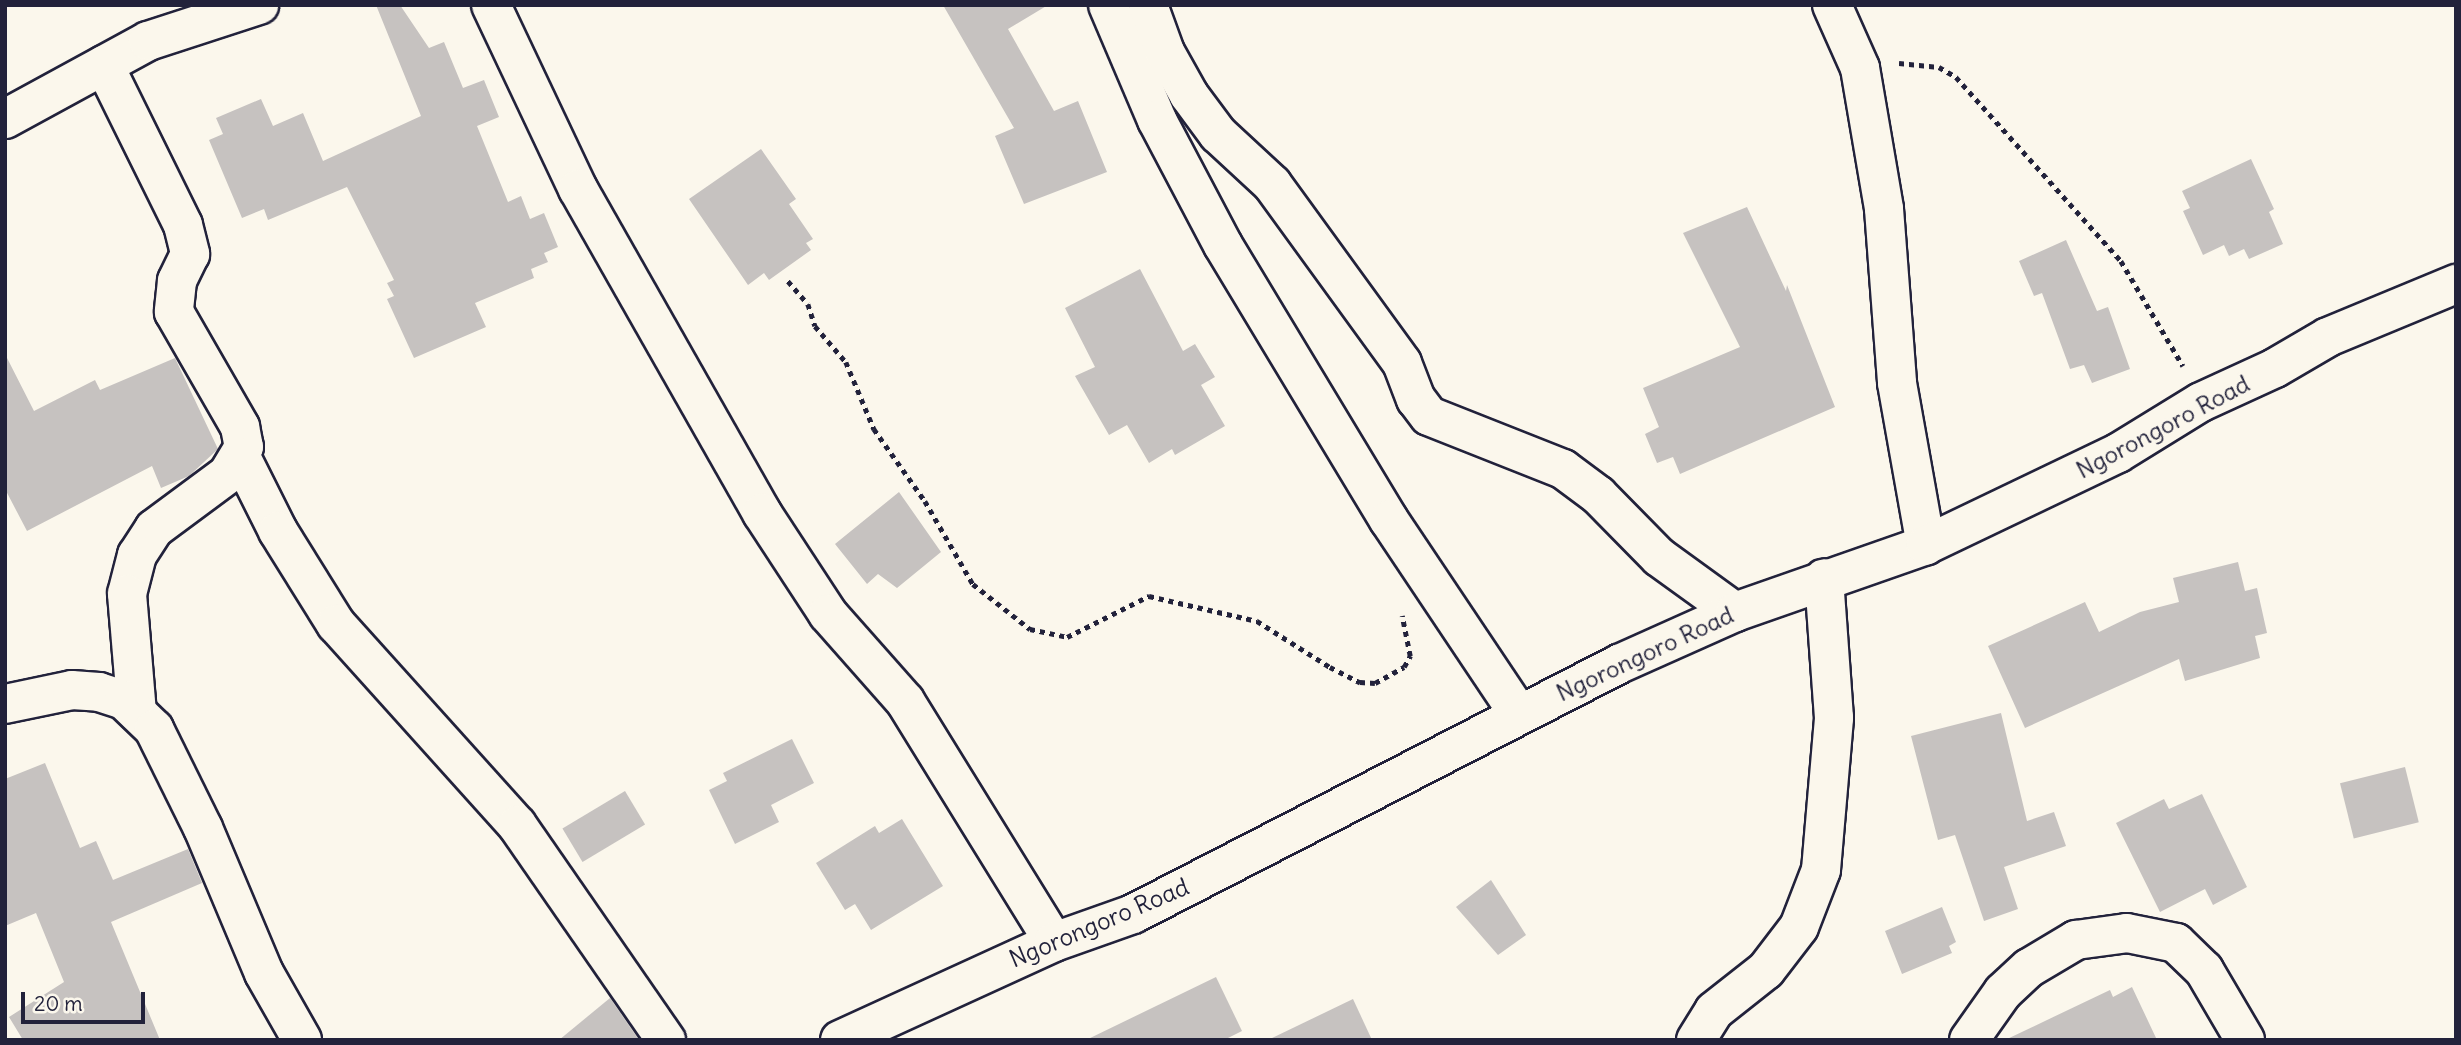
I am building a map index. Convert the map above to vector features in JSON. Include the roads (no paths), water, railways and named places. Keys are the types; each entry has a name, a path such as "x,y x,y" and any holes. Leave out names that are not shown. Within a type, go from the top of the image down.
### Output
{"street":[{"path":"5,119 148,41 259,5"},
{"path":"491,5 579,189 762,513 828,614 905,701 1054,942"},
{"path":"1518,713 1389,520 1223,245 1114,22 1147,5 1165,52 1189,95 1218,134 1272,184 1402,363 1416,399 1429,416 1563,469 1598,495 1659,557 1735,612"},
{"path":"1832,5 1860,68 1884,209 1897,383 1926,545"},
{"path":"104,65 183,225 190,254 175,288 174,312 240,427 241,457 278,531 336,624 517,825 666,1040"},
{"name":"Ngorongoro Road","path":"840,1040 1054,942 1133,914 1372,793 1518,713 1735,612 1824,578 1926,545 2118,453 2202,401 2276,368 2328,337 2448,294"},
{"path":"137,712 127,594 137,555 154,528 228,474 241,457"},
{"path":"1696,1040 1714,1011 1766,970 1799,927 1821,870 1835,718 1824,578"},
{"path":"5,704 72,690 124,700 154,729 203,828 264,974 302,1040"},
{"path":"1969,1040 2003,992 2029,968 2076,940 2127,933 2176,943 2204,970 2245,1040"}]}
